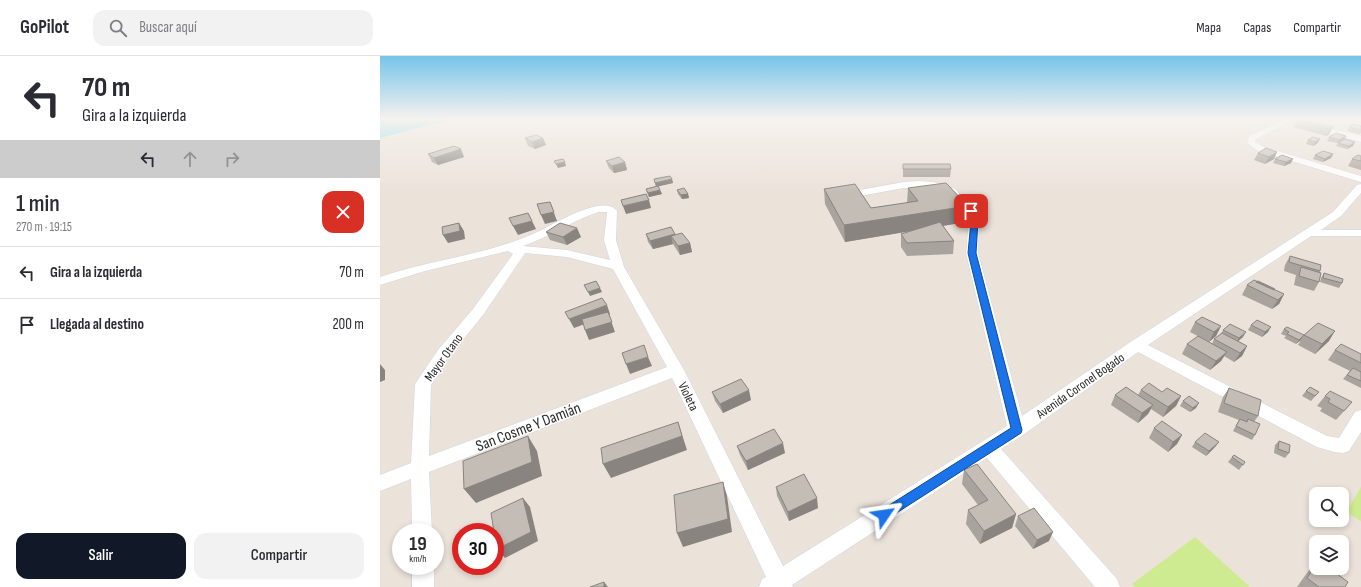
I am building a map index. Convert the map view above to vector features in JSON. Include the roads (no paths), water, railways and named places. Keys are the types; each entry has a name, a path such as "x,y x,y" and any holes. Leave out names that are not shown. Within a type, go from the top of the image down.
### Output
{"street":[{"path":"1252,144 1261,149 1361,180"},
{"path":"832,197 904,185 933,184 951,191 971,211 974,221 972,253 1017,430"},
{"name":"Avenida Coronel Bogado","path":"778,585 1017,430 1137,345 1336,214 1361,187"},
{"name":"Violeta","path":"495,251 533,238 591,210 605,207 612,211 610,240 618,267 676,370 778,585"},
{"path":"1309,232 1361,233"},
{"path":"380,280 421,268 495,251 522,249 562,251 579,254 618,267"},
{"name":"Mayor Otano","path":"422,523 420,467 423,384 443,354 478,312 522,249"},
{"path":"1137,345 1323,442 1343,446 1361,417"},
{"name":"San Cosme Y Damián","path":"380,483 676,370"},
{"path":"989,448 1109,587"},
{"path":"423,575 423,587"}]}
